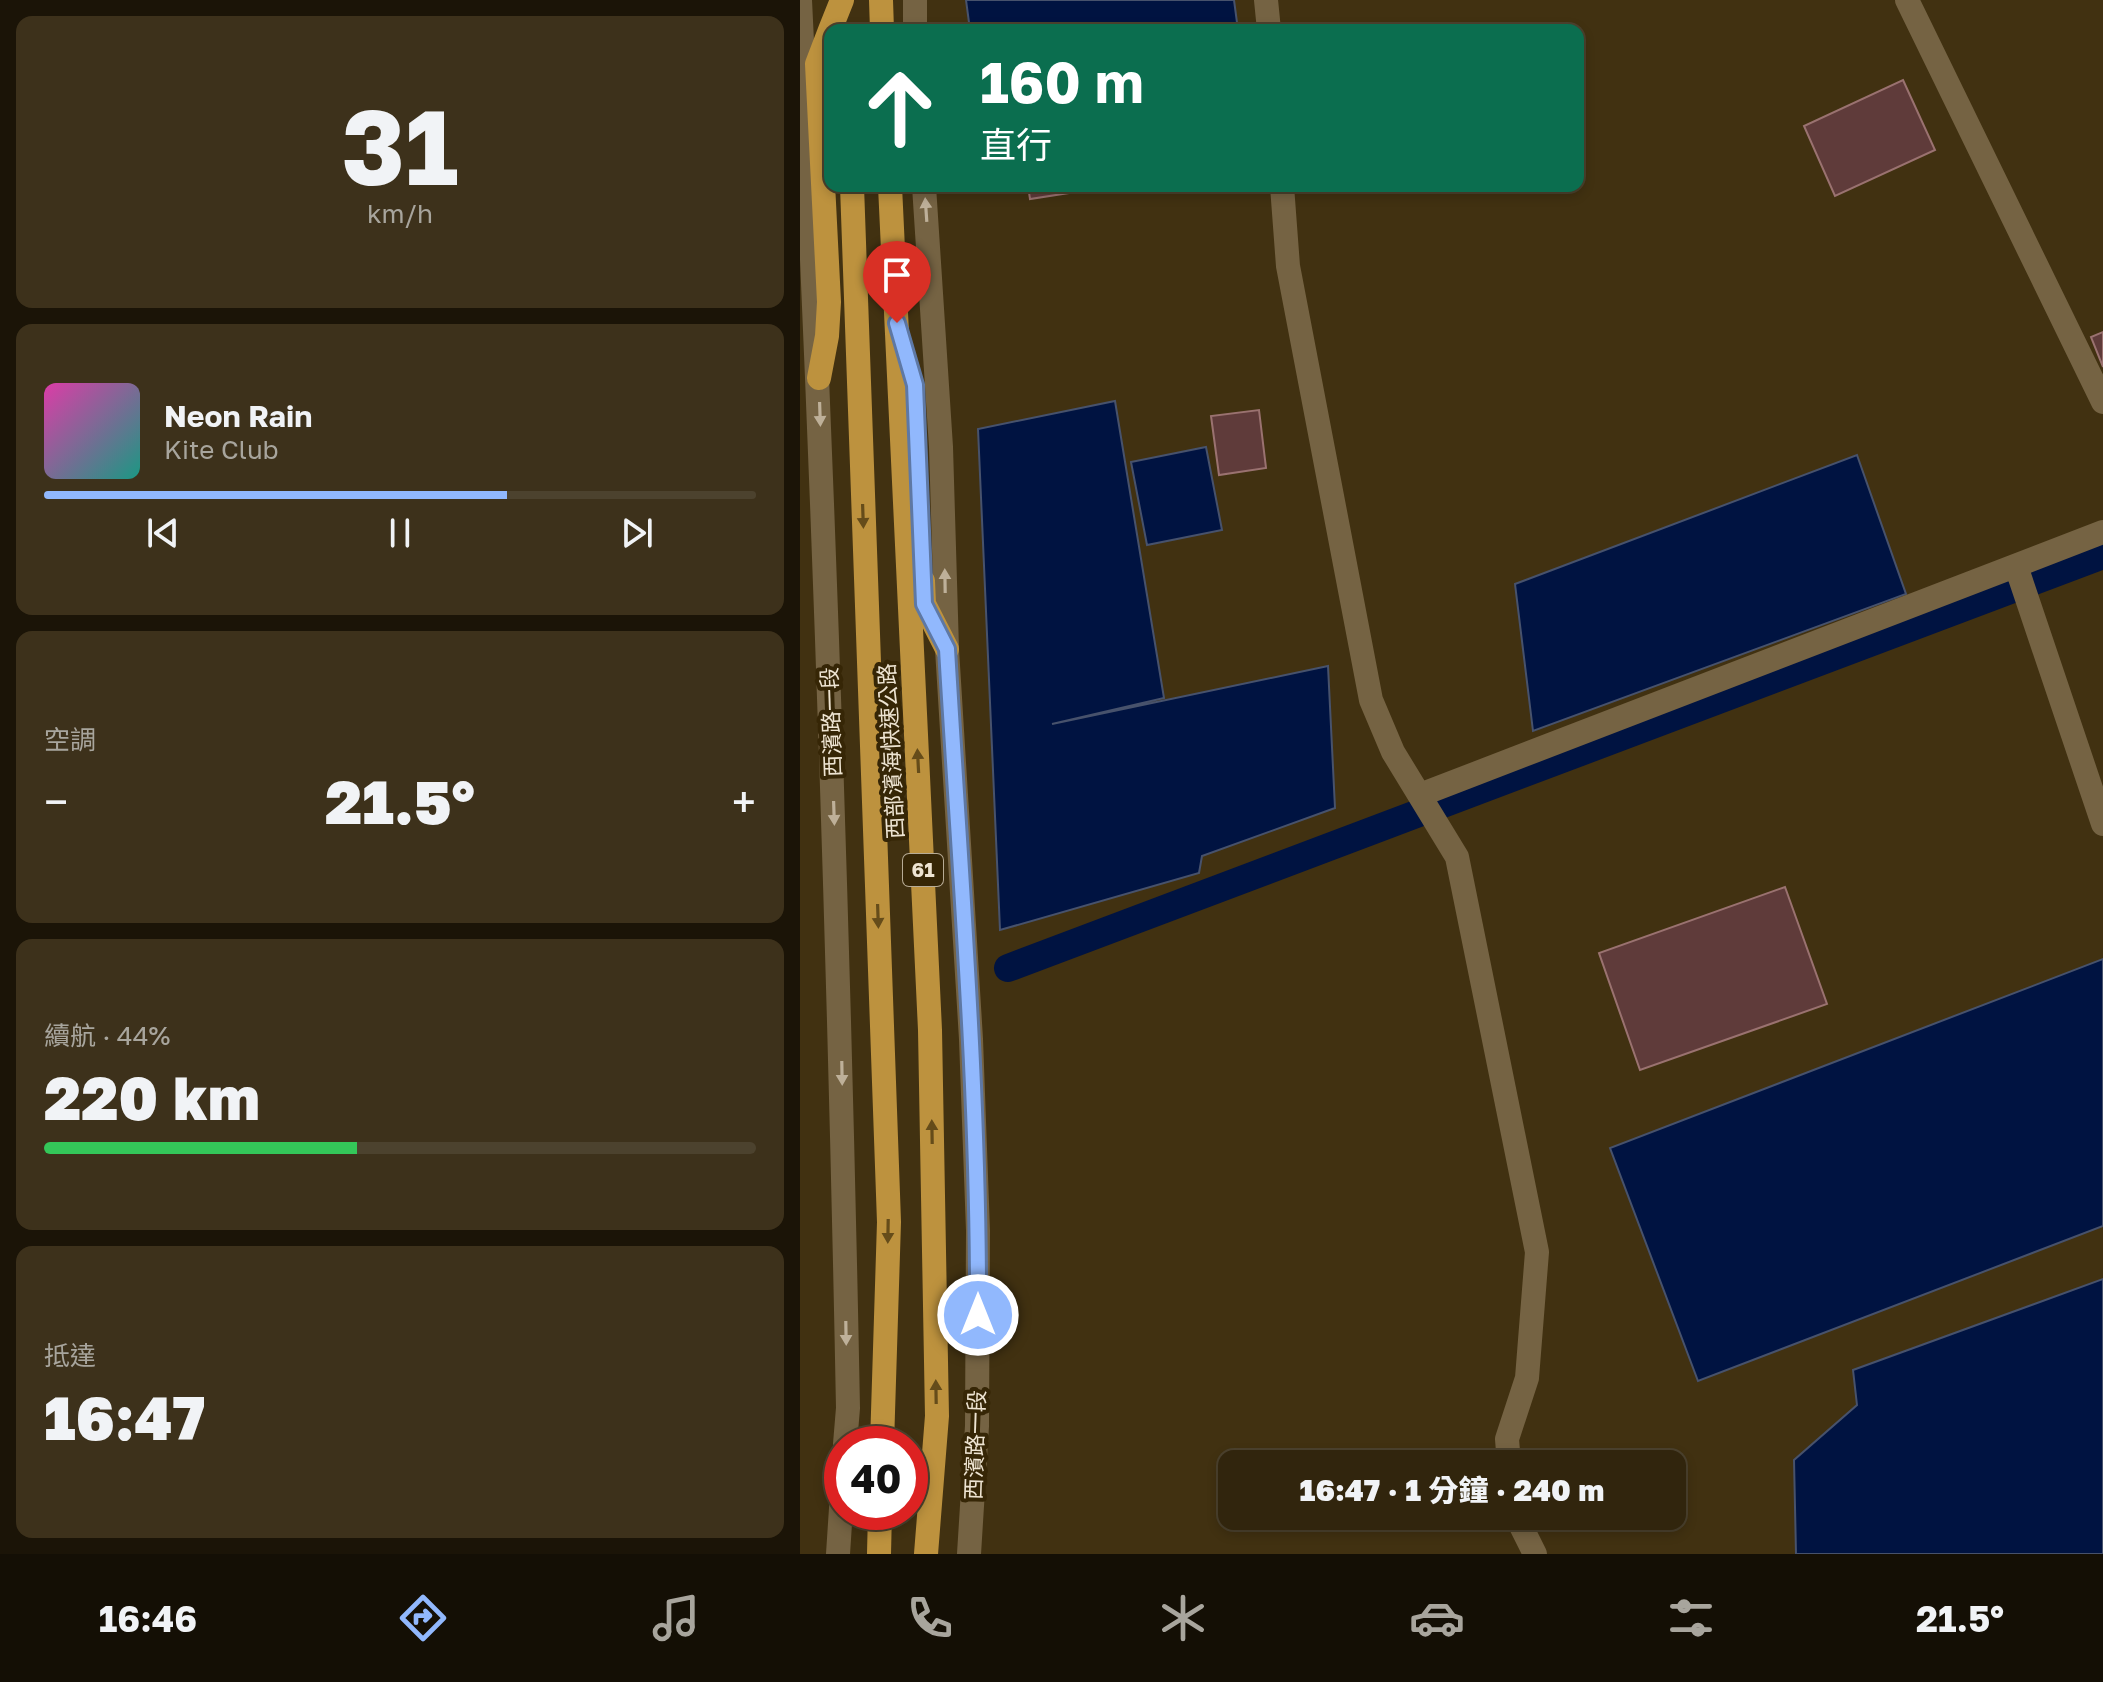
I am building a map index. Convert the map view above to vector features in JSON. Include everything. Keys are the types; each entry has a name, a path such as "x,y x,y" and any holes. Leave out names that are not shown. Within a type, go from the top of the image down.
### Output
{"highway":[{"path":"843,0 845,24"},
{"path":"833,24 843,0"},
{"path":"881,0 882,24"},
{"path":"819,378 827,336 829,302 817,64 824,46"},
{"name":"西部濱海快速公路","path":"852,192 889,1222 883,1426"},
{"name":"西部濱海快速公路","path":"890,192 931,1045 937,1416 926,1554"},
{"path":"897,323 915,385 924,604 947,649"},
{"path":"879,1554 880,1530"}],"street":[{"name":"西濱路一段","path":"800,0 819,378 840,1010 846,1426"},
{"path":"915,0 915,24"},
{"path":"1266,0 1268,24"},
{"path":"1907,0 2103,402"},
{"name":"西濱路一段","path":"924,192 941,447 947,649 970,1024 978,1231 977,1426 969,1554"},
{"path":"1282,192 1288,266 1371,700 1393,752 1457,857 1537,1252 1527,1378 1507,1439 1508,1450"},
{"path":"1420,795 2103,532"},
{"path":"2016,566 2103,824"},
{"path":"838,1554 840,1530"},
{"path":"1523,1530 1535,1554"}],"water":[{"path":"966,0 1234,0 1237,24 969,24"},
{"path":"1115,401 1164,698 1052,724 1328,666 1335,808 1202,856 1199,873 1000,930 978,429"},
{"path":"1206,447 1222,530 1147,545 1131,462"},
{"path":"1857,455 1906,594 1533,731 1515,584"},
{"path":"2103,959 2103,1226 1698,1381 1610,1148"},
{"path":"2103,1279 2103,1554 1796,1554 1794,1460 1857,1405 1853,1370"}],"building":[{"path":"1903,80 1935,150 1835,196 1804,126"},
{"path":"1029,192 1075,192 1030,199"},
{"path":"2103,332 2103,367 2091,337"},
{"path":"1259,410 1266,468 1219,475 1211,416"},
{"path":"1785,887 1827,1004 1640,1070 1599,953"}],"waterway":[{"path":"1008,968 2103,555"}],"route":[{"path":"897,323 915,385 924,604 947,649 971,1039 978,1315"}]}
